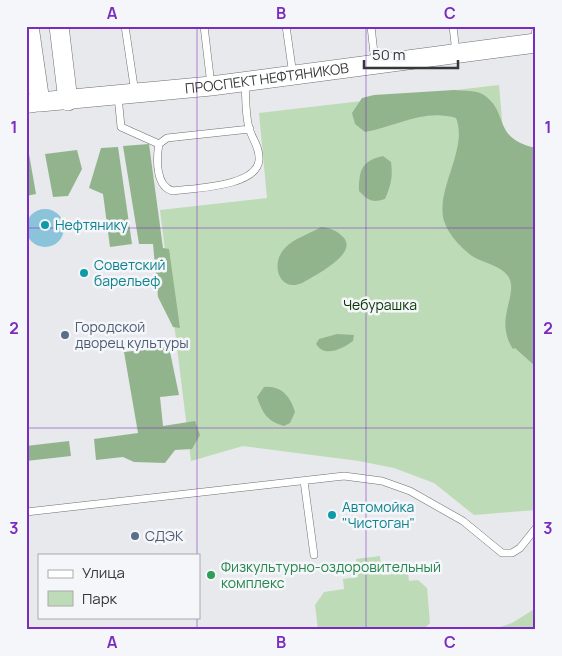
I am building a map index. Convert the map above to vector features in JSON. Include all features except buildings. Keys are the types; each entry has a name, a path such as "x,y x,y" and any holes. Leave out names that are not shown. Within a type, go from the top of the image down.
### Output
{"main road":[{"path":"29,26 33,103"},
{"path":"59,26 68,101"},
{"name":"ПРОСПЕКТ НЕФТЯНИКОВ","path":"33,103 68,101 294,76 456,54 535,38"}],"lane":[{"path":"125,26 126,95 121,127 158,144"},
{"path":"204,26 211,86"},
{"path":"286,26 294,76"},
{"path":"371,26 375,65"},
{"path":"453,26 456,54"},
{"path":"158,144 157,155 162,185 166,190 174,191 233,183 250,175 259,161 256,139 250,129 245,81"},
{"path":"158,144 167,138 250,129"},
{"path":"26,512 344,476 382,481 410,491 463,521 502,554 507,555 520,548 536,528"},
{"path":"304,481 314,555"}],"green space":[{"name":"Чебурашка","path":"499,85 505,154 536,146 536,510 474,515 434,483 394,468 359,461 243,446 191,461 160,210 267,198 259,113"},
{"path":"454,90 474,91 484,95 497,109 507,132 522,144 536,148 536,367 515,348 513,349 508,338 505,327 511,283 508,276 501,269 472,256 458,244 447,228 443,217 445,192 458,142 459,130 456,118 433,115 410,119 365,132 355,124 352,113 362,98 374,95"},
{"path":"149,144 163,248 169,249 180,328 173,327 158,297 153,244 139,244 123,146"},
{"path":"118,147 132,244 110,247 103,194 89,188 101,148"},
{"path":"77,150 82,169 68,196 53,197 45,154"},
{"path":"26,154 29,154 36,194 26,196"},
{"path":"383,156 391,162 392,176 390,185 385,199 371,200 359,191 361,172 370,161"},
{"path":"321,227 333,230 342,236 346,242 346,249 335,262 304,282 296,285 283,281 278,269 280,255 293,241"},
{"path":"337,334 354,335 353,341 334,351 324,351 316,344 319,339"},
{"path":"169,347 179,395 160,397 163,426 195,421 200,435 192,449 175,450 165,463 134,462 123,457 96,460 94,439 138,433 124,352"},
{"path":"264,387 280,390 291,401 295,412 290,423 284,426 273,422 266,416 257,397"},
{"path":"69,441 71,456 26,461 26,446"},
{"path":"380,556 382,575 408,573 409,581 418,580 427,588 430,623 423,630 318,630 315,605 324,592 344,589 343,579 358,577 356,559"},
{"path":"536,608 536,630 491,630 512,623"}],"water":[{"path":"45,209 58,215 64,228 58,241 45,247 32,241 26,228 32,215"}],"place":[{"name":"Нефтянику","path":"45,225"},
{"name":"Советский барельеф","path":"84,273"},
{"name":"Городской дворец культуры","path":"65,335"},
{"name":"Автомойка \"Чистоган\"","path":"332,515"},
{"name":"СДЭК","path":"135,536"},
{"name":"Физкультурно-оздоровительный комплекс","path":"211,575"}]}
